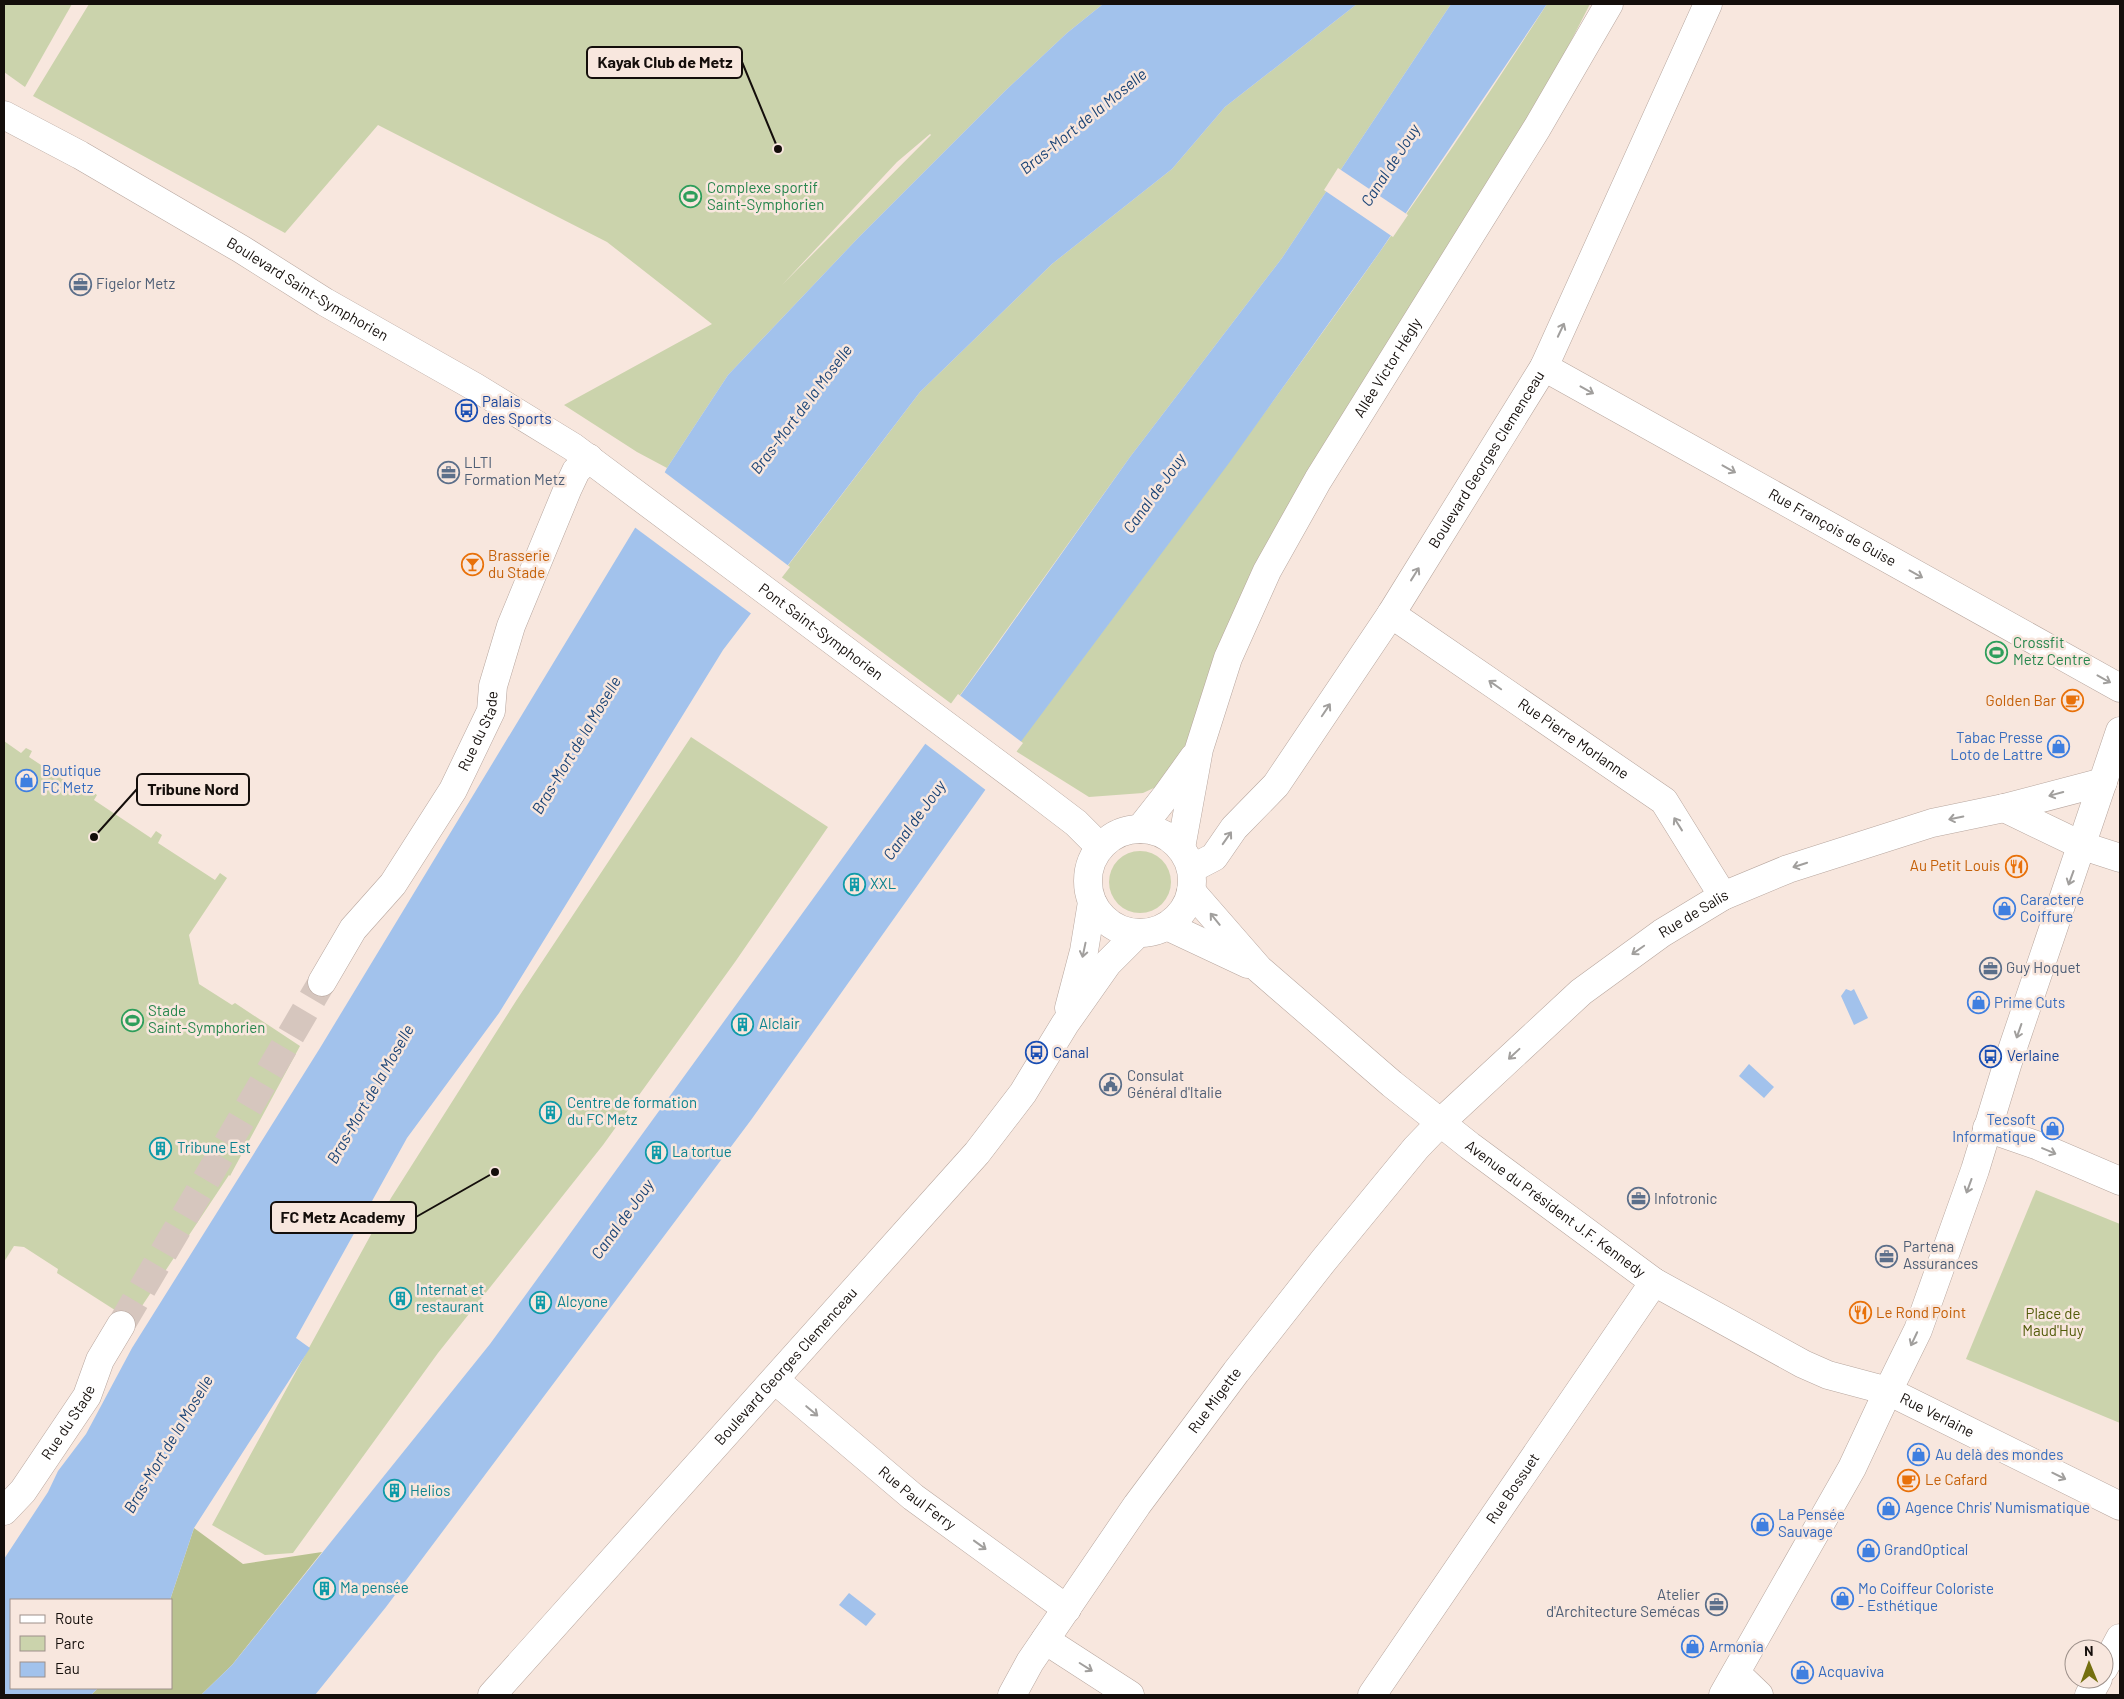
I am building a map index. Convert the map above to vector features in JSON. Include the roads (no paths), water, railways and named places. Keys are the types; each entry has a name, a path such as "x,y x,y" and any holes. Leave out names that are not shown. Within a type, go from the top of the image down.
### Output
{"street":[{"name":"Allée Victor Hégly","path":"1188,870 1199,749 1228,658 1267,570 1318,480 1527,145 1608,4"},
{"name":"Boulevard Georges Clemenceau","path":"1188,870 1214,857 1234,828 1276,785 1391,614 1544,367 1708,4"},
{"name":"Boulevard Saint-Symphorien","path":"4,115 80,155 233,244 324,302 536,423 598,465"},
{"name":"Rue François de Guise","path":"1544,367 2120,688"},
{"name":"Pont Saint-Symphorien","path":"598,465 1034,791 1076,823 1100,847"},
{"name":"Rue du Stade","path":"322,982 353,929 393,884 454,790 492,710 493,686 515,616 568,488 576,471 598,465"},
{"name":"Rue Pierre Morlanne","path":"1391,614 1664,801 1723,896"},
{"path":"1759,1695 1729,1684 1855,1462 1918,1330 1975,1170 1987,1128 2083,846 2112,777 2120,731"},
{"name":"Allée Victor Hégly","path":"1140,829 1199,749"},
{"name":"Rue de Salis","path":"1441,1122 1581,992 1662,933 1723,896 1788,869 1870,842 1932,824 2004,808 2112,777"},
{"path":"2004,808 2083,846 2120,858"},
{"path":"1140,829 1155,831 1169,838 1188,870 1187,905 1167,926 1148,933 1137,934 1114,927 1101,916 1092,902 1088,888 1088,874 1092,860 1100,847 1111,837 1125,831 1140,829"},
{"name":"Avenue du Président J.F. Kennedy","path":"1188,870 1259,969 1392,1084 1470,1146 1654,1282 1803,1364 1828,1375 1888,1391"},
{"name":"Boulevard Georges Clemenceau","path":"1065,1024 1084,951 1092,902"},
{"name":"Avenue du Président J.F. Kennedy","path":"1167,926 1259,969"},
{"name":"Boulevard Georges Clemenceau","path":"492,1695 977,1153 1023,1093 1065,1024 1108,963 1137,934"},
{"name":"Rue Migette","path":"1012,1695 1045,1640 1137,1505 1236,1372 1324,1260 1416,1148 1441,1122"},
{"path":"1987,1128 2036,1145 2120,1181"},
{"name":"Rue Bossuet","path":"1372,1695 1654,1282"},
{"name":"Rue du Stade","path":"4,1512 23,1491 87,1396 100,1360 121,1325"},
{"name":"Rue Paul Ferry","path":"774,1380 913,1497 1067,1609"},
{"name":"Rue Verlaine","path":"1888,1391 2120,1506"},
{"path":"2114,1649 2120,1638"},
{"path":"1045,1640 1130,1695"}],"water":[{"name":"Bras-Mort de la Moselle","path":"1103,4 1357,4 1225,107 1172,169 1052,264 920,392 723,650 499,1013 407,1138 296,1338 310,1348 194,1528 170,1599 10,1599 10,1689 97,1689 91,1695 4,1695 4,1559 48,1492 58,1471 86,1434 132,1348 320,1048 635,528 667,468 728,375 858,238 1006,90 1067,33"},
{"name":"Canal de Jouy","path":"1451,4 1547,4 1379,253 1229,463 993,779 751,1120 386,1607 315,1695 201,1695 232,1665 490,1344 994,649 1130,457 1282,258"},
{"path":"1846,989 1851,991 1854,989 1868,1018 1854,1025 1841,996"},
{"path":"1749,1064 1774,1087 1764,1098 1739,1076"},
{"path":"849,1593 876,1614 866,1626 839,1605"}],"tunnel":[{"path":"121,1325 322,982"}],"place":[{"name":"Kayak Club de Metz","path":"778,149"},
{"name":"Complexe sportif Saint-Symphorien","path":"691,197"},
{"name":"Figelor Metz","path":"80,284"},
{"name":"Palais des Sports","path":"466,411"},
{"name":"LLTI Formation Metz","path":"448,472"},
{"name":"Brasserie du Stade","path":"472,565"},
{"name":"Crossfit Metz Centre","path":"1997,652"},
{"name":"Golden Bar","path":"2072,701"},
{"name":"Tabac Presse Loto de Lattre","path":"2059,747"},
{"name":"Boutique FC Metz","path":"26,780"},
{"name":"Tribune Nord","path":"94,837"},
{"name":"Au Petit Louis","path":"2016,866"},
{"name":"XXL","path":"854,884"},
{"name":"Caractere Coiffure","path":"2004,909"},
{"name":"Guy Hoquet","path":"1990,968"},
{"name":"Prime Cuts","path":"1978,1003"},
{"name":"Stade Saint-Symphorien","path":"132,1020"},
{"name":"Alclair","path":"743,1024"},
{"name":"Canal","path":"1037,1053"},
{"name":"Verlaine","path":"1991,1056"},
{"name":"Consulat Général d'Italie","path":"1111,1085"},
{"name":"Centre de formation du FC Metz","path":"551,1112"},
{"name":"Tecsoft Informatique","path":"2052,1129"},
{"name":"Tribune Est","path":"161,1148"},
{"name":"La tortue","path":"656,1152"},
{"name":"FC Metz Academy","path":"495,1172"},
{"name":"Infotronic","path":"1638,1199"},
{"name":"Partena Assurances","path":"1887,1256"},
{"name":"Internat et restaurant","path":"400,1299"},
{"name":"Alcyone","path":"541,1302"},
{"name":"Le Rond Point","path":"1860,1313"},
{"name":"Au delà des mondes","path":"1919,1455"},
{"name":"Le Cafard","path":"1909,1480"},
{"name":"Helios","path":"394,1491"},
{"name":"Agence Chris' Numismatique","path":"1889,1508"},
{"name":"La Pensée Sauvage","path":"1762,1524"},
{"name":"GrandOptical","path":"1868,1550"},
{"name":"Ma pensée","path":"324,1588"},
{"name":"Mo Coiffeur Coloriste - Esthétique","path":"1842,1598"},
{"name":"Atelier d'Architecture Semécas","path":"1716,1604"},
{"name":"Armonia","path":"1693,1647"},
{"name":"Acquaviva","path":"1802,1672"}],"park label":[{"name":"Place de Maud'Huy","path":"2053,1322"}]}
